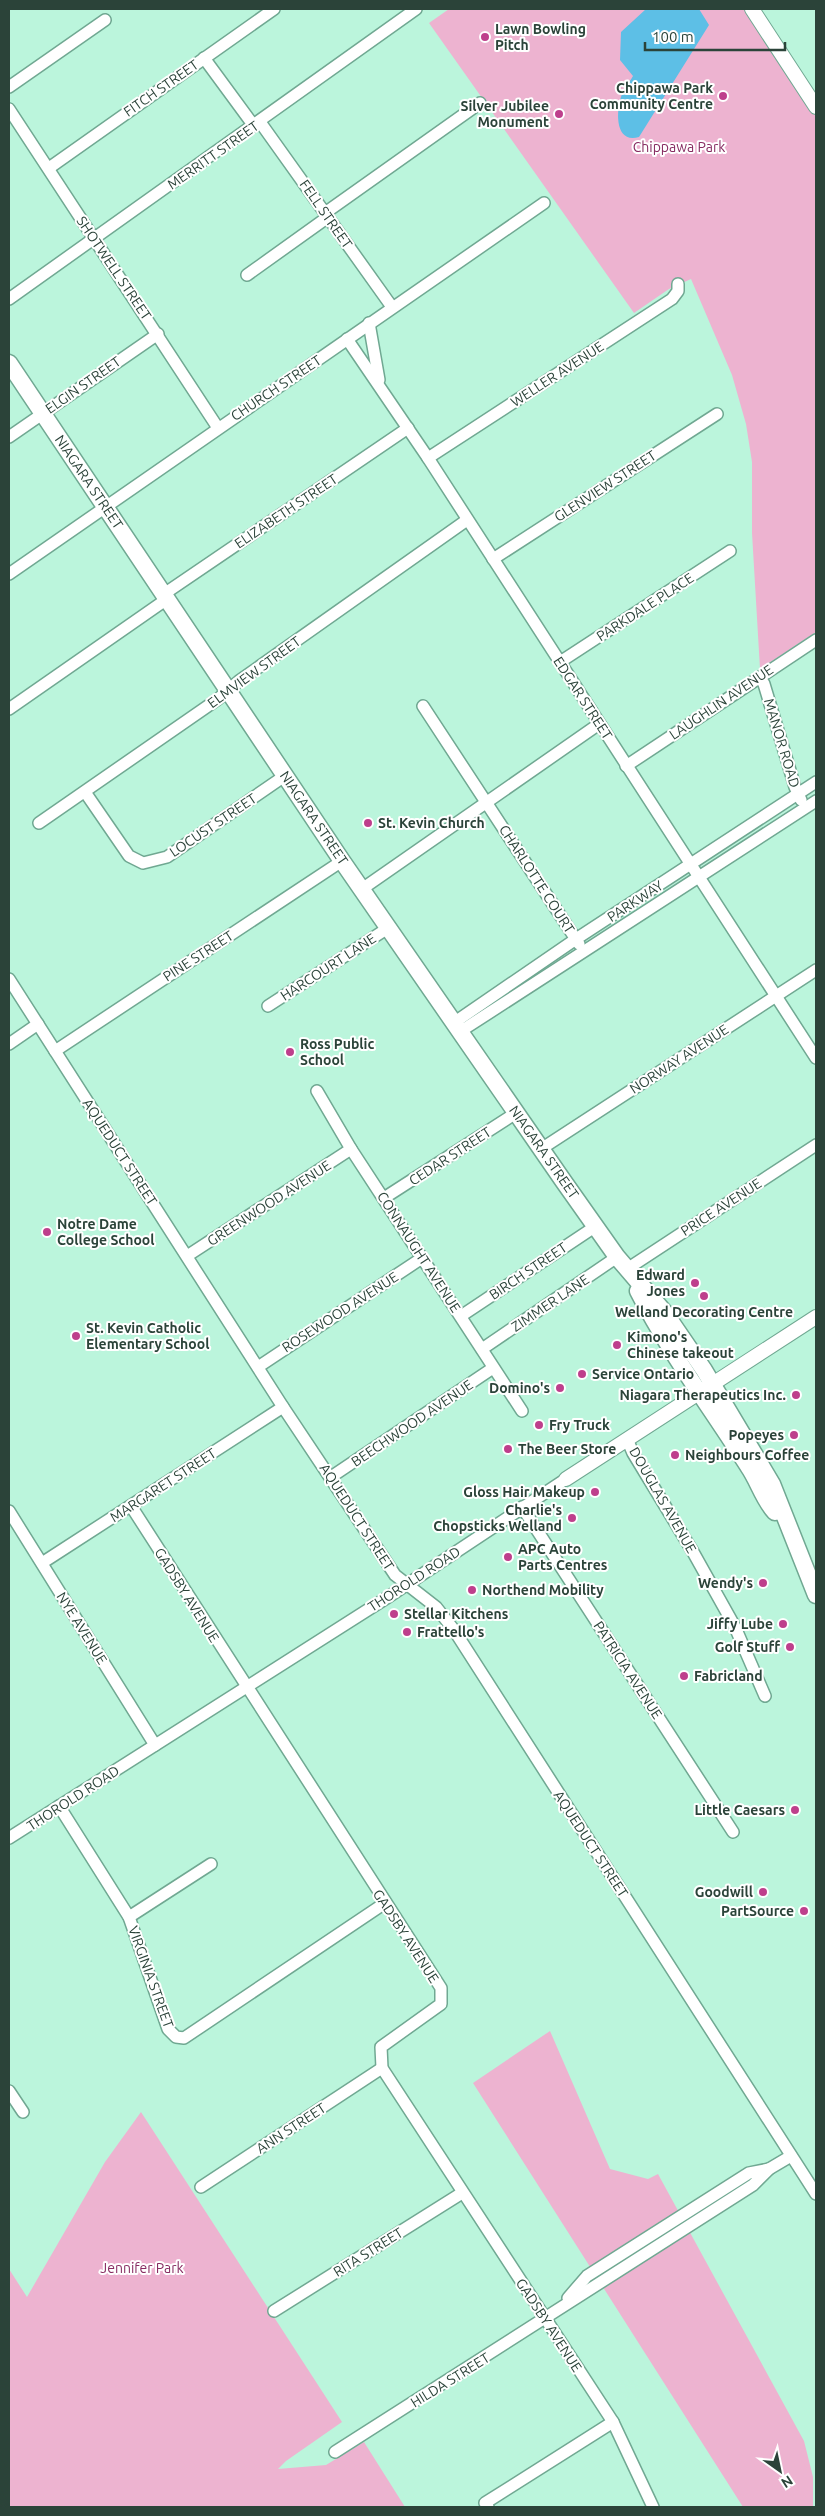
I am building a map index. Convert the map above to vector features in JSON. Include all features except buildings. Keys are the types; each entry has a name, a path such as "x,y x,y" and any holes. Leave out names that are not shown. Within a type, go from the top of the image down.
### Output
{"main road":[{"name":"NIAGARA STREET","path":"9,363 342,861 622,1263 653,1321 706,1388 769,1506 788,1526 816,1595"}],"street":[{"name":"FITCH STREET","path":"49,168 274,9"},
{"name":"MERRITT STREET","path":"9,299 416,9"},
{"path":"752,9 816,107"},
{"path":"9,87 105,20"},
{"name":"FELL STREET","path":"204,58 327,215 392,307"},
{"path":"247,275 480,104"},
{"name":"SHOTWELL STREET","path":"9,108 218,428"},
{"name":"CHURCH STREET","path":"10,570 106,506 544,202"},
{"name":"WELLER AVENUE","path":"428,458 672,299 678,291 678,284"},
{"path":"370,323 381,386"},
{"name":"ELGIN STREET","path":"9,437 158,334"},
{"name":"EDGAR STREET","path":"348,339 428,458 816,1058"},
{"name":"GLENVIEW STREET","path":"493,559 717,414"},
{"name":"ELIZABETH STREET","path":"9,709 408,428"},
{"name":"ELMVIEW STREET","path":"39,823 467,520"},
{"name":"PARKDALE PLACE","path":"560,662 730,551"},
{"name":"LAUGHLIN AVENUE","path":"626,766 816,640"},
{"name":"MANOR ROAD","path":"760,677 764,684 798,794 806,808"},
{"name":"CHARLOTTE COURT","path":"423,706 584,952"},
{"path":"362,889 599,724"},
{"name":"LOCUST STREET","path":"85,792 128,856 137,862 146,863 167,857 286,775"},
{"name":"PARKWAY","path":"458,1026 576,939 816,782"},
{"name":"PARKWAY","path":"458,1026 584,952 816,801"},
{"name":"PINE STREET","path":"55,1051 342,861"},
{"name":"HARCOURT LANE","path":"268,1006 388,928"},
{"name":"NORWAY AVENUE","path":"541,1149 816,970"},
{"name":"AQUEDUCT STREET","path":"9,979 283,1407 395,1575 436,1607 458,1636 816,2194"},
{"path":"9,1044 38,1024"},
{"name":"CONNAUGHT AVENUE","path":"317,1092 351,1149 522,1411"},
{"name":"CEDAR STREET","path":"384,1198 516,1113"},
{"name":"PRICE AVENUE","path":"622,1263 816,1145"},
{"name":"GREENWOOD AVENUE","path":"187,1256 351,1149"},
{"name":"BIRCH STREET","path":"461,1316 596,1226"},
{"name":"ROSEWOOD AVENUE","path":"258,1367 422,1258"},
{"name":"ZIMMER LANE","path":"482,1349 622,1263"},
{"name":"THOROLD ROAD","path":"9,1838 407,1584 522,1507 816,1317"},
{"name":"BEECHWOOD AVENUE","path":"331,1477 493,1368"},
{"name":"MARGARET STREET","path":"42,1563 283,1407"},
{"name":"DOUGLAS AVENUE","path":"627,1439 637,1460 693,1552 734,1627 765,1696"},
{"name":"GADSBY AVENUE","path":"131,1506 246,1687 256,1698 440,1988 441,2004 381,2047 382,2068 613,2422 653,2507"},
{"name":"PATRICIA AVENUE","path":"522,1507 733,1832"},
{"name":"NYE AVENUE","path":"9,1511 155,1745"},
{"name":"VIRGINIA STREET","path":"59,1806 129,1917 168,2029 176,2037 184,2038 385,1903"},
{"path":"129,1917 211,1864"},
{"name":"ANN STREET","path":"200,2187 382,2068"},
{"path":"9,2091 23,2112"},
{"name":"HILDA STREET","path":"336,2452 753,2185 769,2169 791,2156"},
{"name":"RITA STREET","path":"274,2311 462,2193"},
{"path":"488,2507 485,2503 613,2422"}],"green space":[{"name":"Chippawa Park","path":"449,9 745,9 816,117 816,632 760,669 752,533 752,462 746,424 732,375 691,279 669,289 634,313 429,23"},
{"path":"550,2031 610,2169 648,2179 658,2174 804,2441 813,2477 813,2507 743,2507 473,2083"},
{"name":"Jennifer Park","path":"141,2112 342,2422 286,2461 278,2469 326,2465 364,2442 405,2507 9,2507 9,2269 27,2297 105,2162"}],"water":[{"path":"646,9 699,9 709,25 639,137 631,138 625,136 621,131 618,118 621,97 633,76 620,60 621,32"}],"place":[{"name":"Lawn Bowling Pitch","path":"485,37"},
{"name":"Chippawa Park Community Centre","path":"723,96"},
{"name":"Silver Jubilee Monument","path":"559,114"},
{"name":"St. Kevin Church","path":"368,823"},
{"name":"Ross Public School","path":"290,1052"},
{"name":"Notre Dame College School","path":"47,1232"},
{"name":"Edward Jones","path":"695,1283"},
{"name":"Welland Decorating Centre","path":"704,1296"},
{"name":"St. Kevin Catholic Elementary School","path":"76,1336"},
{"name":"Kimono's Chinese takeout","path":"617,1345"},
{"name":"Service Ontario","path":"582,1374"},
{"name":"Domino's","path":"560,1388"},
{"name":"Niagara Therapeutics Inc.","path":"796,1395"},
{"name":"Fry Truck","path":"539,1425"},
{"name":"Popeyes","path":"794,1435"},
{"name":"The Beer Store","path":"508,1449"},
{"name":"Neighbours Coffee","path":"675,1455"},
{"name":"Gloss Hair Makeup","path":"595,1492"},
{"name":"Charlie's Chopsticks Welland","path":"572,1518"},
{"name":"APC Auto Parts Centres","path":"508,1557"},
{"name":"Wendy's","path":"763,1583"},
{"name":"Northend Mobility","path":"472,1590"},
{"name":"Stellar Kitchens","path":"394,1614"},
{"name":"Jiffy Lube","path":"783,1624"},
{"name":"Frattello's","path":"407,1632"},
{"name":"Golf Stuff","path":"790,1647"},
{"name":"Fabricland","path":"684,1676"},
{"name":"Little Caesars","path":"795,1810"},
{"name":"Goodwill","path":"763,1892"},
{"name":"PartSource","path":"804,1911"}]}
